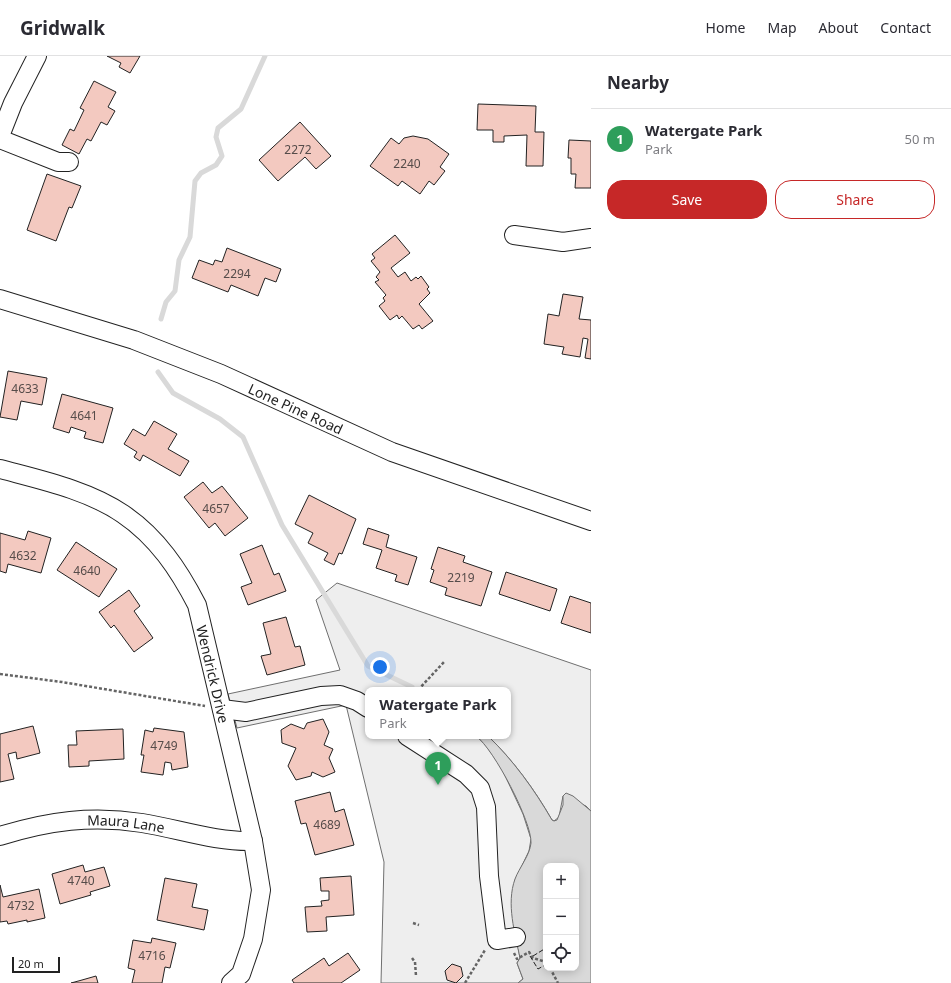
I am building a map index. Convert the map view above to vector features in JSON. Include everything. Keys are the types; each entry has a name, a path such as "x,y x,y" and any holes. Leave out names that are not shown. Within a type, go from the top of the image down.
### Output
{"street":[{"path":"37,56 13,103 0,137 58,162 69,162"},
{"path":"514,236 563,242 591,238"},
{"name":"Lone Pine Road","path":"0,299 74,320 134,340 221,374 392,452 591,521"},
{"name":"Wendrick Drive","path":"0,469 78,492 123,513 156,543 182,576 197,605 253,841 262,890 253,939 240,974 231,983"},
{"path":"222,709 246,712 321,696 340,695 357,701 365,706"},
{"path":"413,739 466,774 480,788 486,807 489,876 497,940 516,937"},
{"name":"Maura Lane","path":"0,836 61,820 101,818 141,823 232,842 253,841"}],"path":[{"path":"421,687 444,662"},
{"path":"0,674 62,682 222,709"},
{"path":"413,923 419,925"},
{"path":"465,983 487,947 497,940"},
{"path":"517,959 529,952 533,958 543,961"},
{"path":"412,958 415,962 416,976"},
{"path":"552,971 558,983"}],"shaded area":[{"path":"337,583 591,670 591,811 586,806 563,796 559,817 554,821 523,776 491,739 511,739 511,687 365,687 365,739 479,739 500,765 523,814 531,839 529,851 515,880 516,937 520,958 517,963 523,979 518,983 381,983 384,862 346,705 237,728 228,694 340,670 316,600"},
{"path":"479,739 491,739 506,755 538,797 552,820 557,820 563,805 563,796 566,793 573,796 591,811 591,983 518,983 523,979 517,963 520,958 512,918 511,898 515,879 527,857 531,843 530,833 519,803 502,770 484,743"}],"building":[{"path":"107,56 140,56 130,73 119,67 121,63"},
{"path":"94,81 116,92 108,107 115,111 107,125 101,122 91,141 87,139 79,154 62,145 70,129 74,131 84,110 80,108"},
{"path":"478,104 536,106 535,132 544,132 543,166 526,166 527,135 504,136 504,142 493,142 493,130 477,130"},
{"path":"300,122 331,156 316,169 305,157 278,181 259,160"},
{"path":"413,136 428,139 449,154 440,167 445,171 434,185 429,181 420,194 402,181 398,186 370,166 391,138 399,144 404,138"},
{"path":"569,140 591,141 591,188 575,188 576,174 571,174 571,158 568,158"},
{"path":"47,174 81,186 72,208 69,207 56,241 27,230"},
{"path":"395,235 410,253 391,268 398,277 405,272 411,281 416,277 418,279 421,276 429,287 427,289 430,293 419,304 433,321 422,329 419,325 413,329 402,316 399,319 397,315 390,320 379,306 385,301 383,298 386,295 375,282 379,280 376,277 380,272 371,261 375,258 372,254"},
{"path":"227,248 281,269 276,282 265,278 258,296 231,285 228,292 192,278 199,260 213,265 215,260 222,262"},
{"path":"563,294 583,297 579,319 591,320 591,359 585,358 588,339 583,338 580,357 562,354 564,347 544,344 548,314 559,316"},
{"path":"8,371 47,378 42,405 21,401 17,420 0,417"},
{"path":"62,394 113,408 103,443 84,438 86,432 71,427 69,433 53,428"},
{"path":"154,421 177,434 168,449 189,461 180,476 143,455 140,461 134,457 137,452 124,444 133,429 145,436"},
{"path":"203,482 212,493 222,486 248,518 225,536 215,523 209,528 184,497"},
{"path":"309,495 356,519 342,554 339,553 334,565 324,560 328,553 308,543 313,533 295,524"},
{"path":"368,528 389,535 386,547 417,557 408,585 395,581 397,575 376,568 382,550 363,544"},
{"path":"28,531 51,538 41,573 8,564 6,573 0,571 0,533 25,540"},
{"path":"76,542 117,569 99,597 57,570"},
{"path":"262,545 274,575 279,573 286,591 248,605 241,587 252,583 240,554"},
{"path":"438,547 465,556 463,562 492,572 481,606 445,595 447,588 430,582 434,570 431,569"},
{"path":"506,572 557,589 550,611 499,594"},
{"path":"129,590 140,606 134,611 153,638 134,652 114,625 111,628 99,612"},
{"path":"570,596 591,603 591,633 561,623"},
{"path":"286,617 295,647 300,646 305,665 267,675 261,656 271,654 263,623"},
{"path":"323,719 329,732 324,745 333,749 329,758 335,772 323,777 312,772 311,776 296,780 288,766 296,748 282,743 281,730 291,724 304,729 307,723"},
{"path":"33,726 40,753 17,759 16,752 8,754 14,779 0,782 0,734"},
{"path":"154,728 184,732 188,767 172,770 171,763 165,762 163,775 141,772 144,755 141,755 145,730 153,732"},
{"path":"123,729 124,759 89,761 89,766 69,767 68,745 77,745 76,731"},
{"path":"330,792 335,812 344,809 354,845 315,855 306,823 301,824 295,801"},
{"path":"83,865 85,872 104,867 110,886 90,892 91,895 60,904 52,874"},
{"path":"351,876 354,915 326,917 327,931 307,932 305,907 322,906 321,901 329,900 329,891 321,891 320,878"},
{"path":"165,878 197,884 192,907 208,910 204,930 157,920"},
{"path":"0,885 3,897 39,889 45,918 8,924 7,921 0,922"},
{"path":"152,938 176,943 170,968 165,967 162,983 132,983 135,970 128,968 133,940 151,943"},
{"path":"348,953 360,970 341,983 294,983 292,980 324,958 329,966"},
{"path":"452,964 461,967 463,976 456,983 447,980 445,971"},
{"path":"96,976 98,983 71,983 82,980"}],"waterway":[{"path":"161,319 166,302 175,291 179,260 190,237 195,181 201,173 216,165 222,156 216,137 218,128 241,109 265,56"},
{"path":"158,372 173,393 220,419 243,437 282,525 368,666 412,687"}],"fence":[{"path":"533,956 543,950"},
{"path":"530,956 538,969 543,966"}],"place":[{"name":"Watergate Park","path":"438,785"}]}
